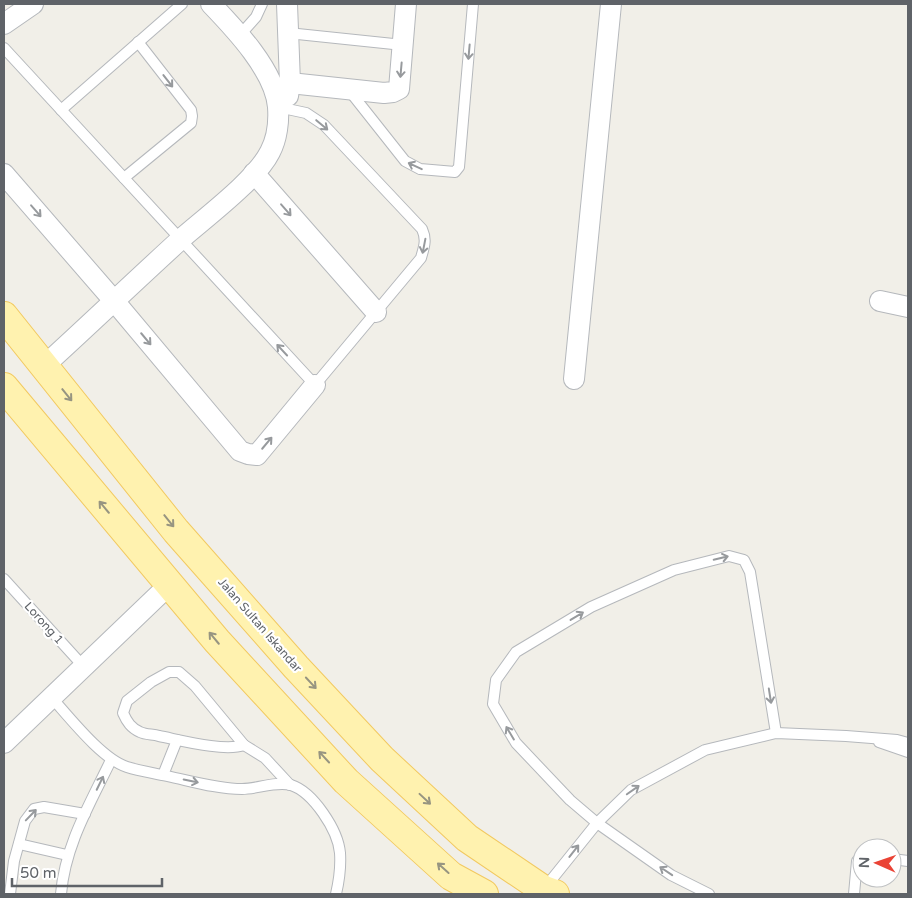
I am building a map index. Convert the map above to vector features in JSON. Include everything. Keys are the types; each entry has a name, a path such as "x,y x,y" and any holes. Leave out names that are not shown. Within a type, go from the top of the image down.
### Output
{"main road":[{"name":"Jalan Sultan Iskandar","path":"4,316 176,531 296,668 382,759 468,838 550,892"},
{"path":"4,388 217,641 346,781 451,876 484,894"}],"street":[{"path":"4,24 32,4"},
{"path":"44,366 254,173 270,152 275,137 278,107 272,84 240,35 211,4"},
{"path":"278,107 287,98 290,84 287,4"},
{"path":"290,84 384,93 399,89 406,4"},
{"path":"574,379 611,4"},
{"path":"254,173 376,312"},
{"path":"4,174 115,302 240,452 257,455 315,385"},
{"path":"880,301 908,307"},
{"path":"4,743 170,584"}],"lane":[{"path":"61,110 182,4"},
{"path":"240,35 256,17 262,4"},
{"path":"348,89 405,161 420,169 455,172 459,167 473,4"},
{"path":"288,33 403,45"},
{"path":"124,178 191,123 192,116 191,110 138,42"},
{"path":"4,48 315,385 421,258 426,243 422,229 324,125 306,113 278,107"},
{"path":"709,894 671,875 597,823 570,800 516,743 493,704 496,680 516,652 591,607 674,570 729,556 744,560 750,572 776,733"},
{"name":"Lorong 1","path":"4,579 84,667"},
{"path":"244,745 238,747 219,747 142,733 128,725 123,713 127,701 150,682 169,672 179,672 195,686 244,745 265,758 290,785 300,790 314,802 332,827 340,851 340,877 336,894"},
{"path":"52,698 111,760 126,767 241,789 275,784 290,785"},
{"path":"550,892 597,823 631,790 705,750 776,733 864,737 908,743"},
{"path":"864,737 908,752"},
{"path":"163,775 177,740"},
{"path":"61,894 67,854 84,814 111,760"},
{"path":"10,894 18,844 25,821 34,809 44,807 84,814"},
{"path":"18,844 67,854"}]}
